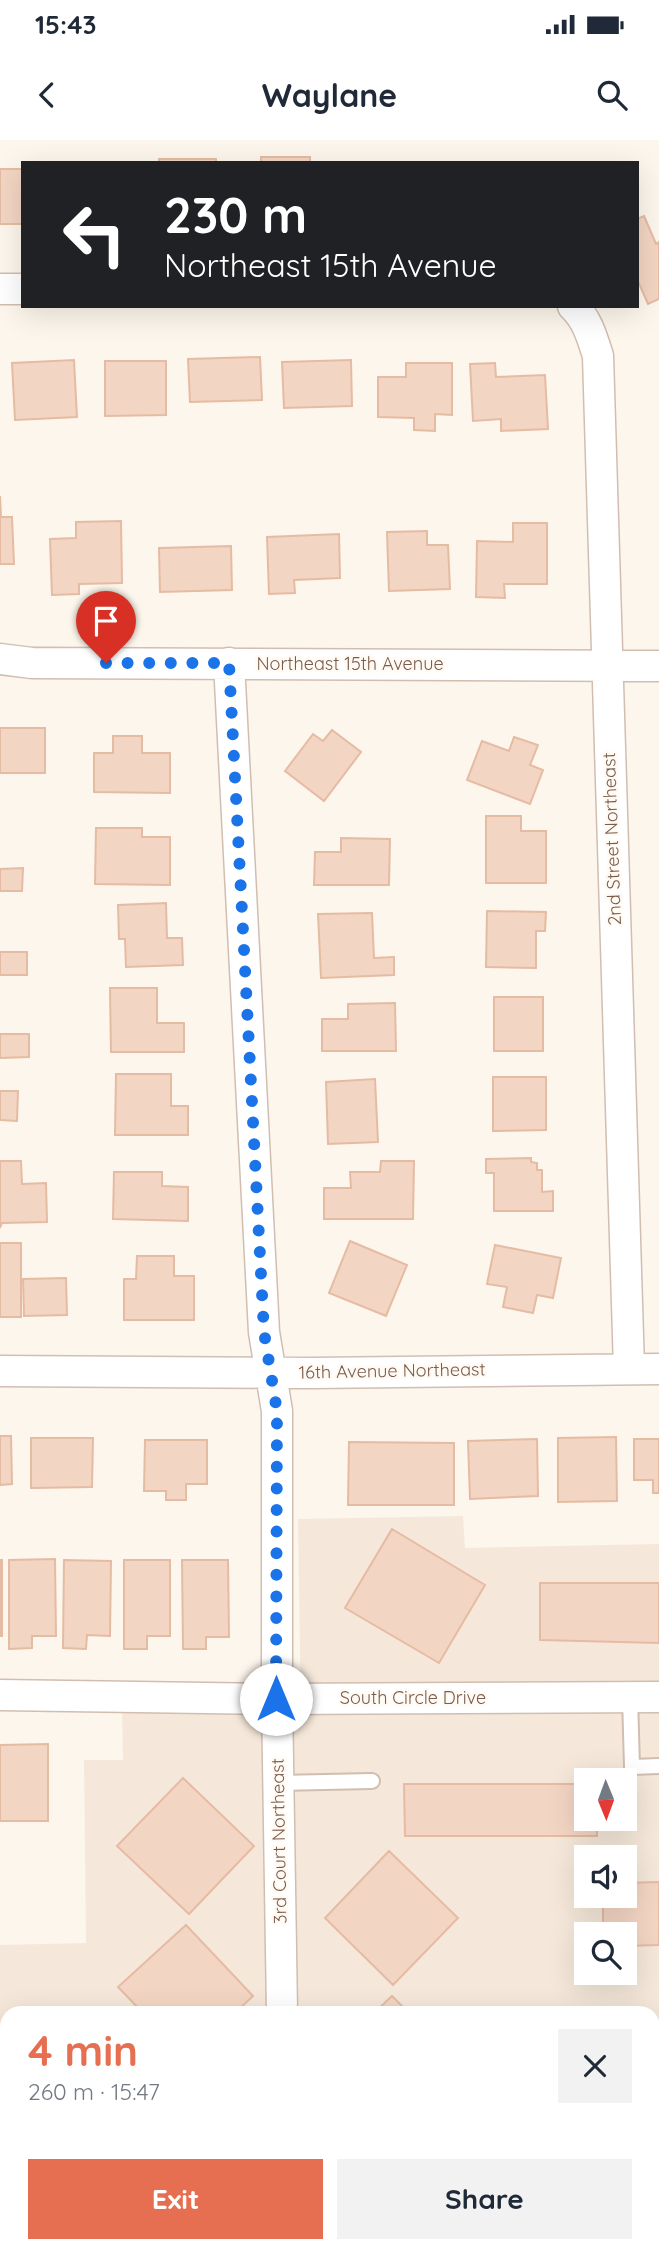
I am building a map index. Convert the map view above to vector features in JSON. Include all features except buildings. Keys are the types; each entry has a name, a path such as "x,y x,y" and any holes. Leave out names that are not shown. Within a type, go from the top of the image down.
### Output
{"street":[{"path":"0,289 21,289"},
{"name":"2nd Street Northeast","path":"576,310 598,356 629,1368"},
{"name":"Northeast 15th Avenue","path":"0,659 32,663 659,666"},
{"name":"3rd Court Northeast","path":"229,663 264,1332 277,1411 276,1699 282,2006"},
{"name":"16th Avenue Northeast","path":"0,1371 659,1369"},
{"name":"South Circle Drive","path":"0,1695 276,1699 645,1697"}],"lane":[{"path":"645,1697 632,1767 659,1766"},
{"path":"278,1783 372,1781"}],"shaded area":[{"path":"463,1516 465,1548 659,1544 659,2006 0,2006 0,1945 86,1943 84,1760 123,1760 122,1711 301,1714 298,1519"}],"route":[{"path":"106,663 229,663 264,1332 277,1411 276,1699"}]}
